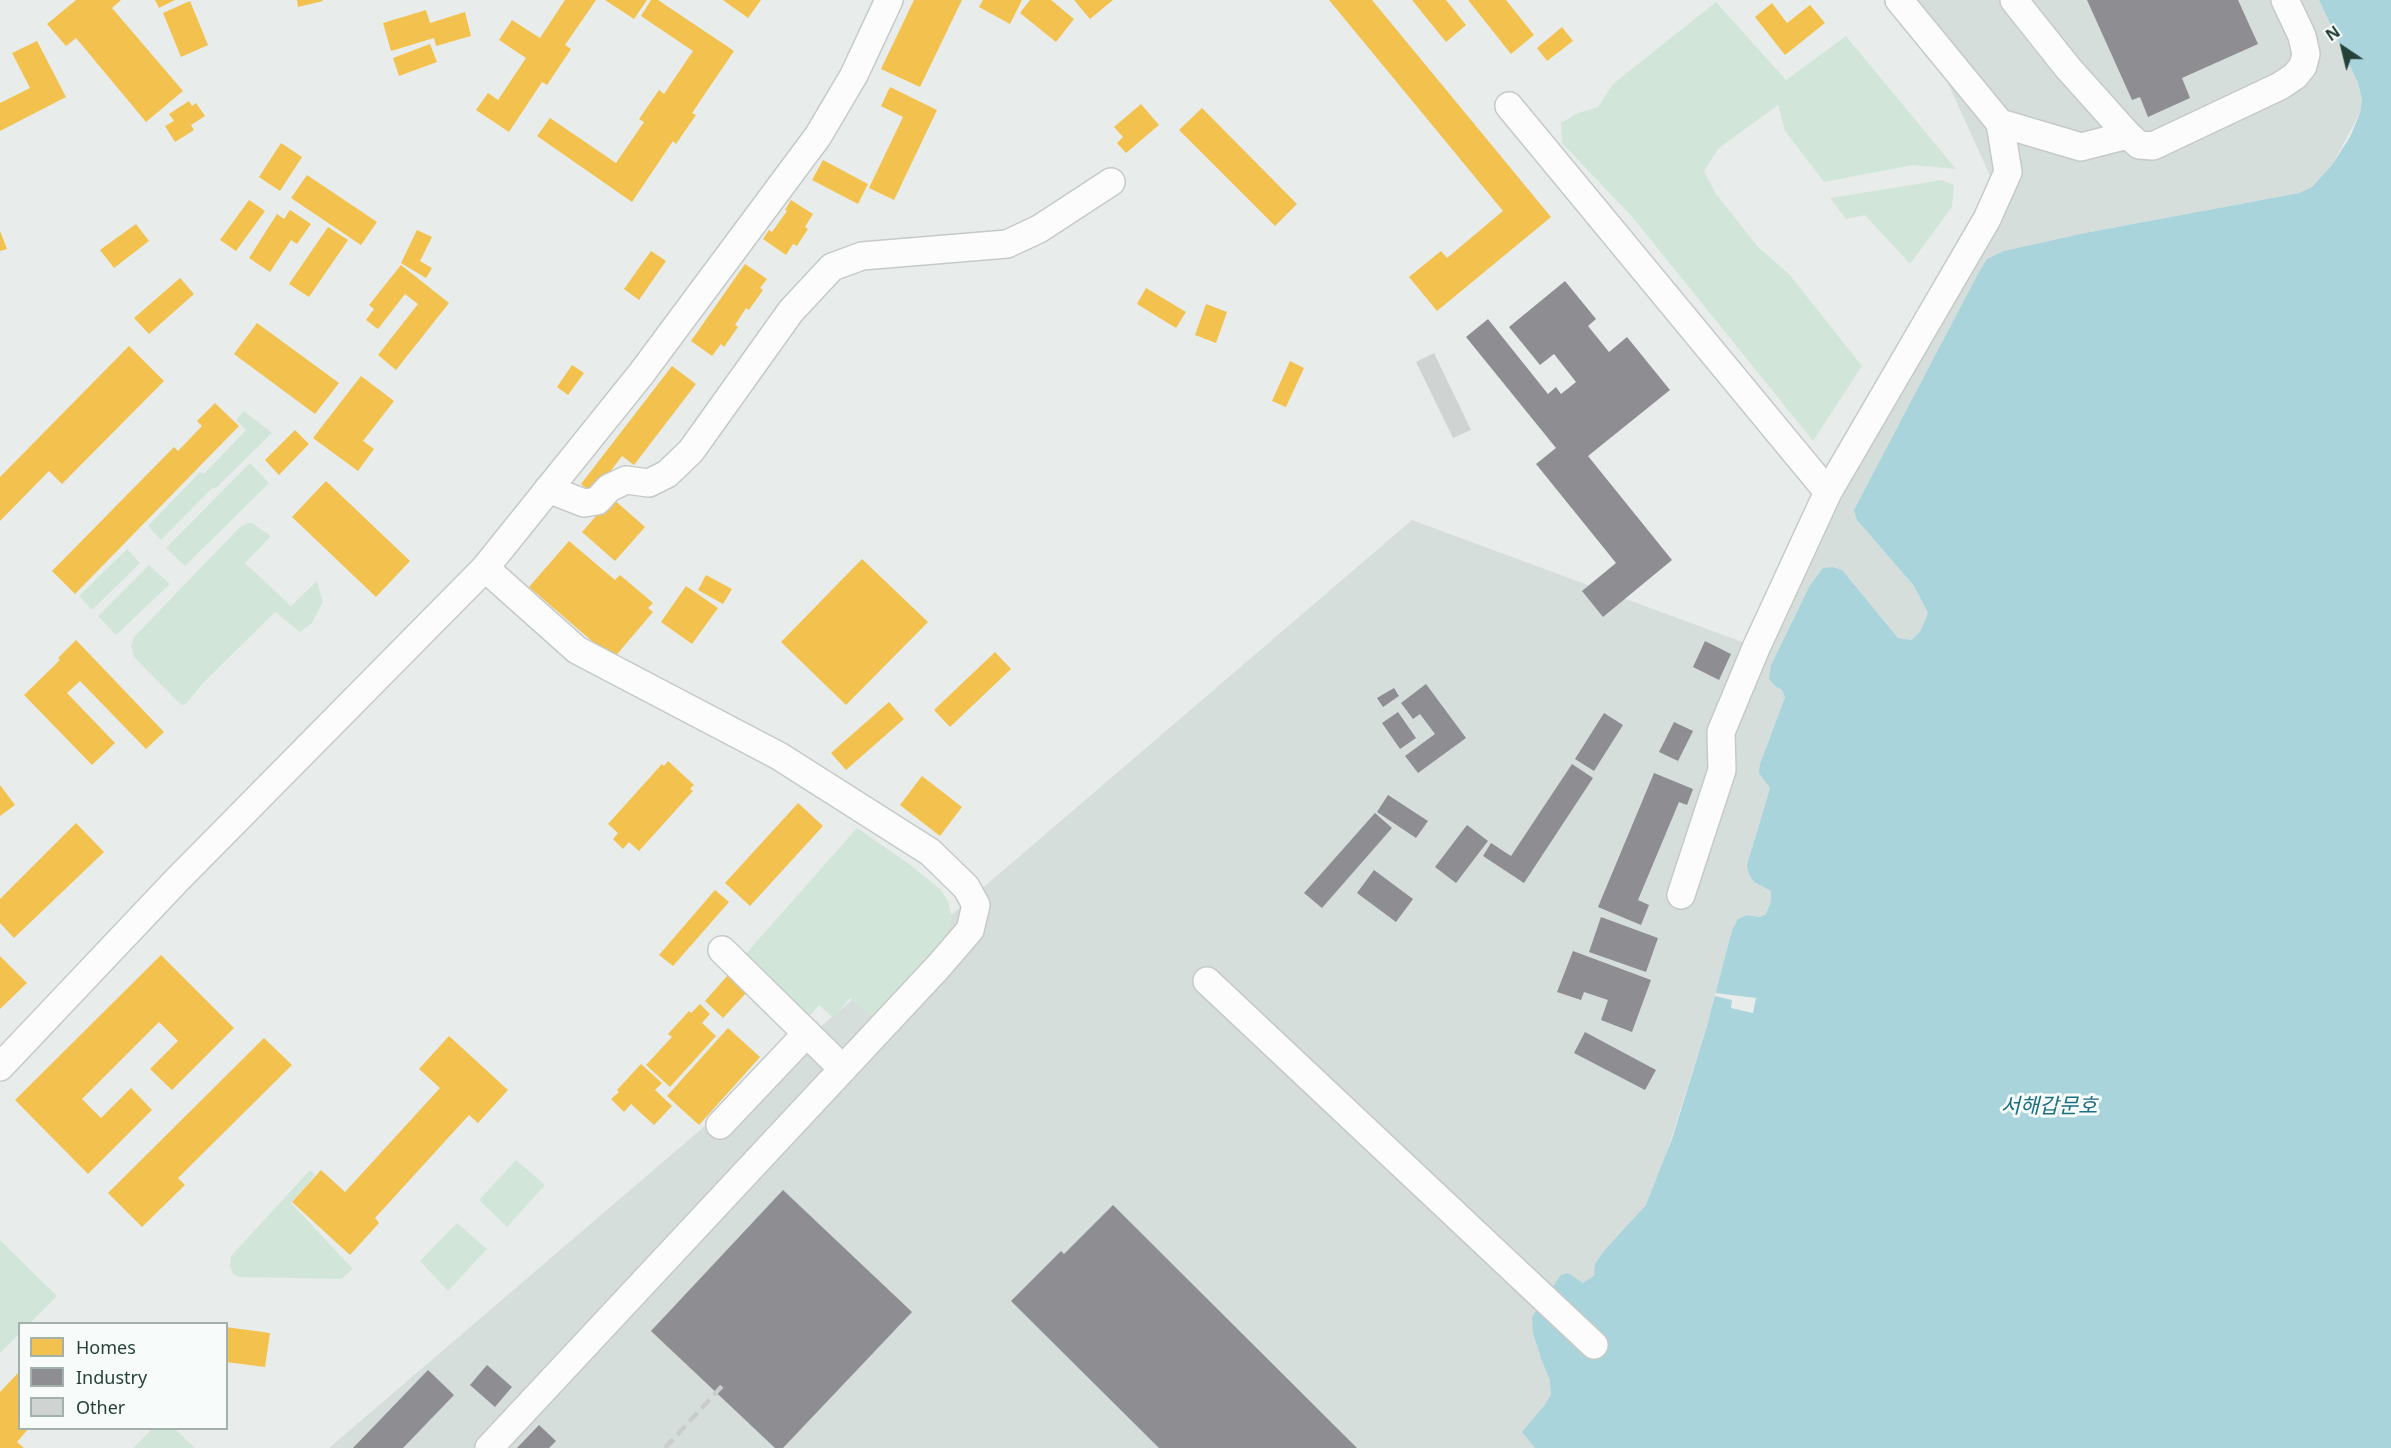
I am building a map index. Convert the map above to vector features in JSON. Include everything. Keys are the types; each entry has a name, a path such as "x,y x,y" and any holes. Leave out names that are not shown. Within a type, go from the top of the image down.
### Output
{"street":[{"path":"0,1067 185,871 485,568 641,374 818,136 854,75 888,0"},
{"path":"1681,895 1722,770 1721,732 1756,648 1828,492 1987,219 2008,172 2000,123 1899,0"},
{"path":"2014,0 2068,68 2128,135 2139,145 2153,146 2280,86 2295,76 2306,54 2302,36 2285,0"},
{"path":"1509,105 1828,492"},
{"path":"2000,123 2080,147 2128,135"},
{"path":"548,489 584,503 597,501 609,488 626,480 650,483 667,474 691,451 791,311 832,267 862,256 1007,244 1039,229 1111,182"},
{"path":"485,568 577,650 779,756 930,852 966,887 976,904 970,930 489,1448"},
{"path":"722,950 843,1069"},
{"path":"1207,981 1594,1345"},
{"path":"720,1125 807,1033"}],"shaded area":[{"path":"1910,0 2319,0 2358,83 2362,99 2360,113 2332,165 2312,187 2299,193 2090,232 1857,520 1914,586 1928,613 1921,630 1912,640 1898,638 1842,571 1823,568 1810,585 1771,665 1775,686 1782,690 1785,697 1760,764 1770,788 1752,848 1754,882 1771,891 1771,901 1766,914 1760,917 1747,915 1738,920 1732,930 1707,1026 1666,1155 1959,1448 329,1448 1412,520 1764,650 1992,180"}],"green space":[{"path":"1716,2 1786,80 1846,36 1956,169 1913,165 1824,182 1785,131 1778,105 1719,148 1704,171 1716,194 1758,247 1789,274 1862,366 1813,441 1634,219 1562,143 1561,123 1578,113 1598,107 1613,84"},
{"path":"1942,180 1954,185 1952,207 1910,264 1865,215 1846,219 1830,198"},
{"path":"244,411 272,433 217,487 211,489 161,540 148,526 200,472 204,474 246,430 236,420"},
{"path":"250,463 269,483 185,566 166,548"},
{"path":"252,523 271,536 245,563 291,606 317,581 323,602 312,623 300,632 275,612 202,684 186,704 181,705 134,657 131,646 134,637 240,527"},
{"path":"127,549 140,563 92,610 79,596"},
{"path":"149,565 170,584 116,635 98,616"},
{"path":"857,828 940,889 948,901 952,918 946,936 872,1016 850,998 833,1018 819,1005 807,1019 742,958"},
{"path":"516,1160 545,1185 507,1227 479,1200"},
{"path":"310,1170 315,1175 291,1203 353,1269 341,1279 239,1277 233,1274 230,1266 231,1256"},
{"path":"457,1223 487,1249 448,1291 420,1261"},
{"path":"0,1240 57,1296 31,1322 18,1322 18,1335 0,1353"},
{"path":"151,1430 176,1430 195,1448 133,1448"}],"water":[{"name":"서해갑문호","path":"2319,0 2391,0 2391,1448 1535,1448 1522,1432 1551,1395 1550,1380 1533,1333 1532,1317 1561,1275 1568,1273 1583,1283 1594,1276 1595,1264 1603,1252 1646,1205 1672,1139 1707,1026 1732,930 1738,919 1747,915 1760,917 1766,914 1771,901 1771,891 1754,882 1747,865 1770,788 1759,773 1760,764 1785,697 1782,690 1769,679 1771,665 1810,585 1823,568 1832,567 1842,570 1898,638 1912,640 1921,630 1928,613 1914,586 1857,520 1854,510 1978,274 1987,259 2004,251 2090,232 2299,193 2312,187 2332,165 2350,137 2360,113 2362,99 2358,83"}],"pier":[{"path":"1715,993 1756,998 1753,1013 1731,1008 1732,1000 1715,996"}],"building: Homes":[{"path":"76,0 121,0 112,8 183,91 146,122 76,38 66,46 47,24"},
{"path":"155,0 175,0 159,8"},
{"path":"297,0 322,0 323,1 298,7"},
{"path":"565,0 596,0 565,45 571,49 547,85 542,82 509,132 476,110 488,93 498,100 526,58 499,40 512,20 540,38"},
{"path":"605,0 647,0 634,19"},
{"path":"651,0 658,0 734,51 692,113 696,115 676,144 673,141 632,202 537,136 550,118 616,163 644,122 639,119 659,90 664,94 693,51 641,16"},
{"path":"723,0 761,0 748,18"},
{"path":"914,0 962,0 920,87 881,69"},
{"path":"983,0 1022,0 1010,24 979,7"},
{"path":"1030,0 1051,0 1074,19 1056,42 1020,13"},
{"path":"1074,0 1113,0 1090,19"},
{"path":"1329,0 1372,0 1551,217 1437,311 1409,277 1441,251 1447,258 1503,211"},
{"path":"1412,0 1446,0 1466,25 1446,42"},
{"path":"1468,0 1506,0 1534,35 1511,54"},
{"path":"190,1 208,45 181,57 163,13"},
{"path":"1772,3 1787,23 1810,5 1825,23 1785,55 1755,17"},
{"path":"426,10 430,23 465,12 471,36 436,46 434,38 391,51 383,23"},
{"path":"1562,27 1573,41 1547,61 1537,48"},
{"path":"37,41 66,97 0,131 0,103 30,88 12,53"},
{"path":"430,44 437,62 399,76 393,58"},
{"path":"890,87 937,110 894,200 869,188 903,117 881,106"},
{"path":"189,101 192,106 196,103 205,116 191,125 194,130 175,142 165,126 174,121 169,114"},
{"path":"1141,104 1159,125 1126,153 1117,143 1123,137 1114,127"},
{"path":"1202,108 1297,204 1275,226 1179,130"},
{"path":"281,143 302,157 280,191 259,177"},
{"path":"823,160 868,184 858,204 812,180"},
{"path":"307,175 377,222 361,245 291,198"},
{"path":"249,200 265,211 236,251 220,240"},
{"path":"791,200 813,214 805,227 808,229 797,246 793,244 786,255 763,239 769,230 772,232 787,211 785,210"},
{"path":"290,210 311,224 297,244 291,240 270,272 249,258 277,214 284,219"},
{"path":"136,224 149,241 114,268 100,250"},
{"path":"328,227 348,240 309,297 289,284"},
{"path":"417,230 432,237 420,261 432,268 426,278 401,263"},
{"path":"0,231 7,249 0,251"},
{"path":"651,251 666,261 639,300 624,289"},
{"path":"745,264 767,279 760,288 763,290 749,310 746,308 735,325 738,327 724,347 721,344 712,356 691,341"},
{"path":"401,265 449,303 396,370 378,355 418,304 405,294 378,329 366,320 374,309 369,305"},
{"path":"180,278 194,294 149,334 134,318"},
{"path":"1146,288 1186,312 1176,328 1137,304"},
{"path":"1206,304 1227,312 1216,343 1195,335"},
{"path":"257,323 339,383 315,414 234,354"},
{"path":"129,346 164,381 62,484 49,471 0,521 0,477"},
{"path":"1290,361 1304,368 1286,407 1272,401"},
{"path":"572,365 584,373 568,395 557,387"},
{"path":"672,366 696,384 634,465 622,456 593,494 581,484"},
{"path":"361,376 394,401 363,441 374,449 358,471 313,438"},
{"path":"215,403 239,426 75,594 52,571 174,447 178,451 202,426 197,421"},
{"path":"295,430 309,444 279,475 265,460"},
{"path":"326,481 410,561 376,597 292,517"},
{"path":"612,498 645,527 615,561 582,532"},
{"path":"569,541 615,580 620,575 653,603 648,608 653,612 613,659 529,587"},
{"path":"862,559 928,622 846,705 781,642"},
{"path":"706,575 732,589 723,604 698,590"},
{"path":"686,586 718,608 692,644 661,622"},
{"path":"76,640 164,732 146,749 80,681 67,693 115,743 92,765 24,695 60,660 58,658"},
{"path":"995,652 1011,669 950,727 934,710"},
{"path":"889,702 904,719 846,770 831,753"},
{"path":"668,761 694,785 690,789 693,791 639,851 629,842 623,849 613,839 618,833 608,824 662,764 664,766"},
{"path":"922,776 962,807 940,836 900,805"},
{"path":"0,785 15,805 0,816"},
{"path":"798,803 823,826 750,906 725,883"},
{"path":"76,823 104,852 14,938 0,923 0,899"},
{"path":"715,890 729,902 673,966 659,955"},
{"path":"161,955 234,1028 172,1090 150,1069 178,1041 159,1022 82,1099 101,1118 131,1088 152,1110 88,1174 15,1100"},
{"path":"0,956 27,983 0,1009"},
{"path":"728,975 747,992 723,1018 705,1001"},
{"path":"700,1004 710,1014 702,1023 716,1036 670,1087 646,1065 672,1037 668,1034 689,1011 691,1013"},
{"path":"728,1028 760,1057 699,1125 667,1096"},
{"path":"449,1036 508,1090 478,1123 469,1115 375,1218 379,1223 350,1255 292,1202 321,1170 345,1192 440,1088 419,1069"},
{"path":"264,1038 292,1065 178,1178 185,1185 142,1227 108,1193"},
{"path":"641,1064 662,1083 655,1090 672,1106 654,1125 631,1104 624,1112 611,1099"},
{"path":"228,1327 270,1333 265,1367 228,1362"},
{"path":"18,1373 18,1430 27,1430 17,1442 24,1448 0,1448 0,1392"}],"building: Industry":[{"path":"2087,0 2238,0 2258,44 2182,78 2190,98 2148,117 2140,97 2132,100"},
{"path":"1565,281 1596,319 1588,326 1609,352 1627,337 1670,390 1588,456 1672,560 1603,617 1582,591 1616,563 1536,464 1556,448 1466,337 1488,319 1548,394 1556,387 1561,394 1576,382 1554,354 1540,365 1509,327"},
{"path":"1705,641 1731,654 1719,680 1693,667"},
{"path":"1426,684 1466,738 1418,773 1405,756 1435,734 1420,714 1413,719 1401,703"},
{"path":"1394,688 1399,696 1383,707 1377,698"},
{"path":"1398,712 1416,738 1400,749 1382,723"},
{"path":"1604,713 1623,725 1594,771 1575,759"},
{"path":"1674,722 1693,731 1678,761 1659,752"},
{"path":"1572,764 1593,778 1524,883 1483,856 1491,843 1511,856"},
{"path":"1654,773 1693,789 1687,805 1679,802 1638,900 1649,905 1641,925 1598,907"},
{"path":"1388,795 1428,821 1416,838 1377,812"},
{"path":"1375,813 1392,828 1322,908 1304,893"},
{"path":"1467,825 1488,841 1456,883 1435,867"},
{"path":"1374,870 1413,899 1396,922 1357,893"},
{"path":"1601,917 1658,938 1646,972 1589,952"},
{"path":"1573,951 1651,980 1632,1032 1601,1020 1608,1000 1584,992 1581,1000 1557,992"},
{"path":"1585,1032 1656,1070 1645,1090 1574,1053"},
{"path":"783,1190 912,1312 783,1448 775,1448 651,1331"},
{"path":"1113,1205 1357,1448 1159,1448 1011,1301 1061,1251 1064,1254"},
{"path":"487,1365 512,1387 495,1407 470,1385"},
{"path":"428,1370 454,1395 403,1448 353,1448"},
{"path":"539,1425 556,1441 549,1448 517,1448"}],"building: Other":[{"path":"1434,353 1471,430 1453,438 1416,362"}],"railway":[{"path":"665,1448 722,1386"}]}
